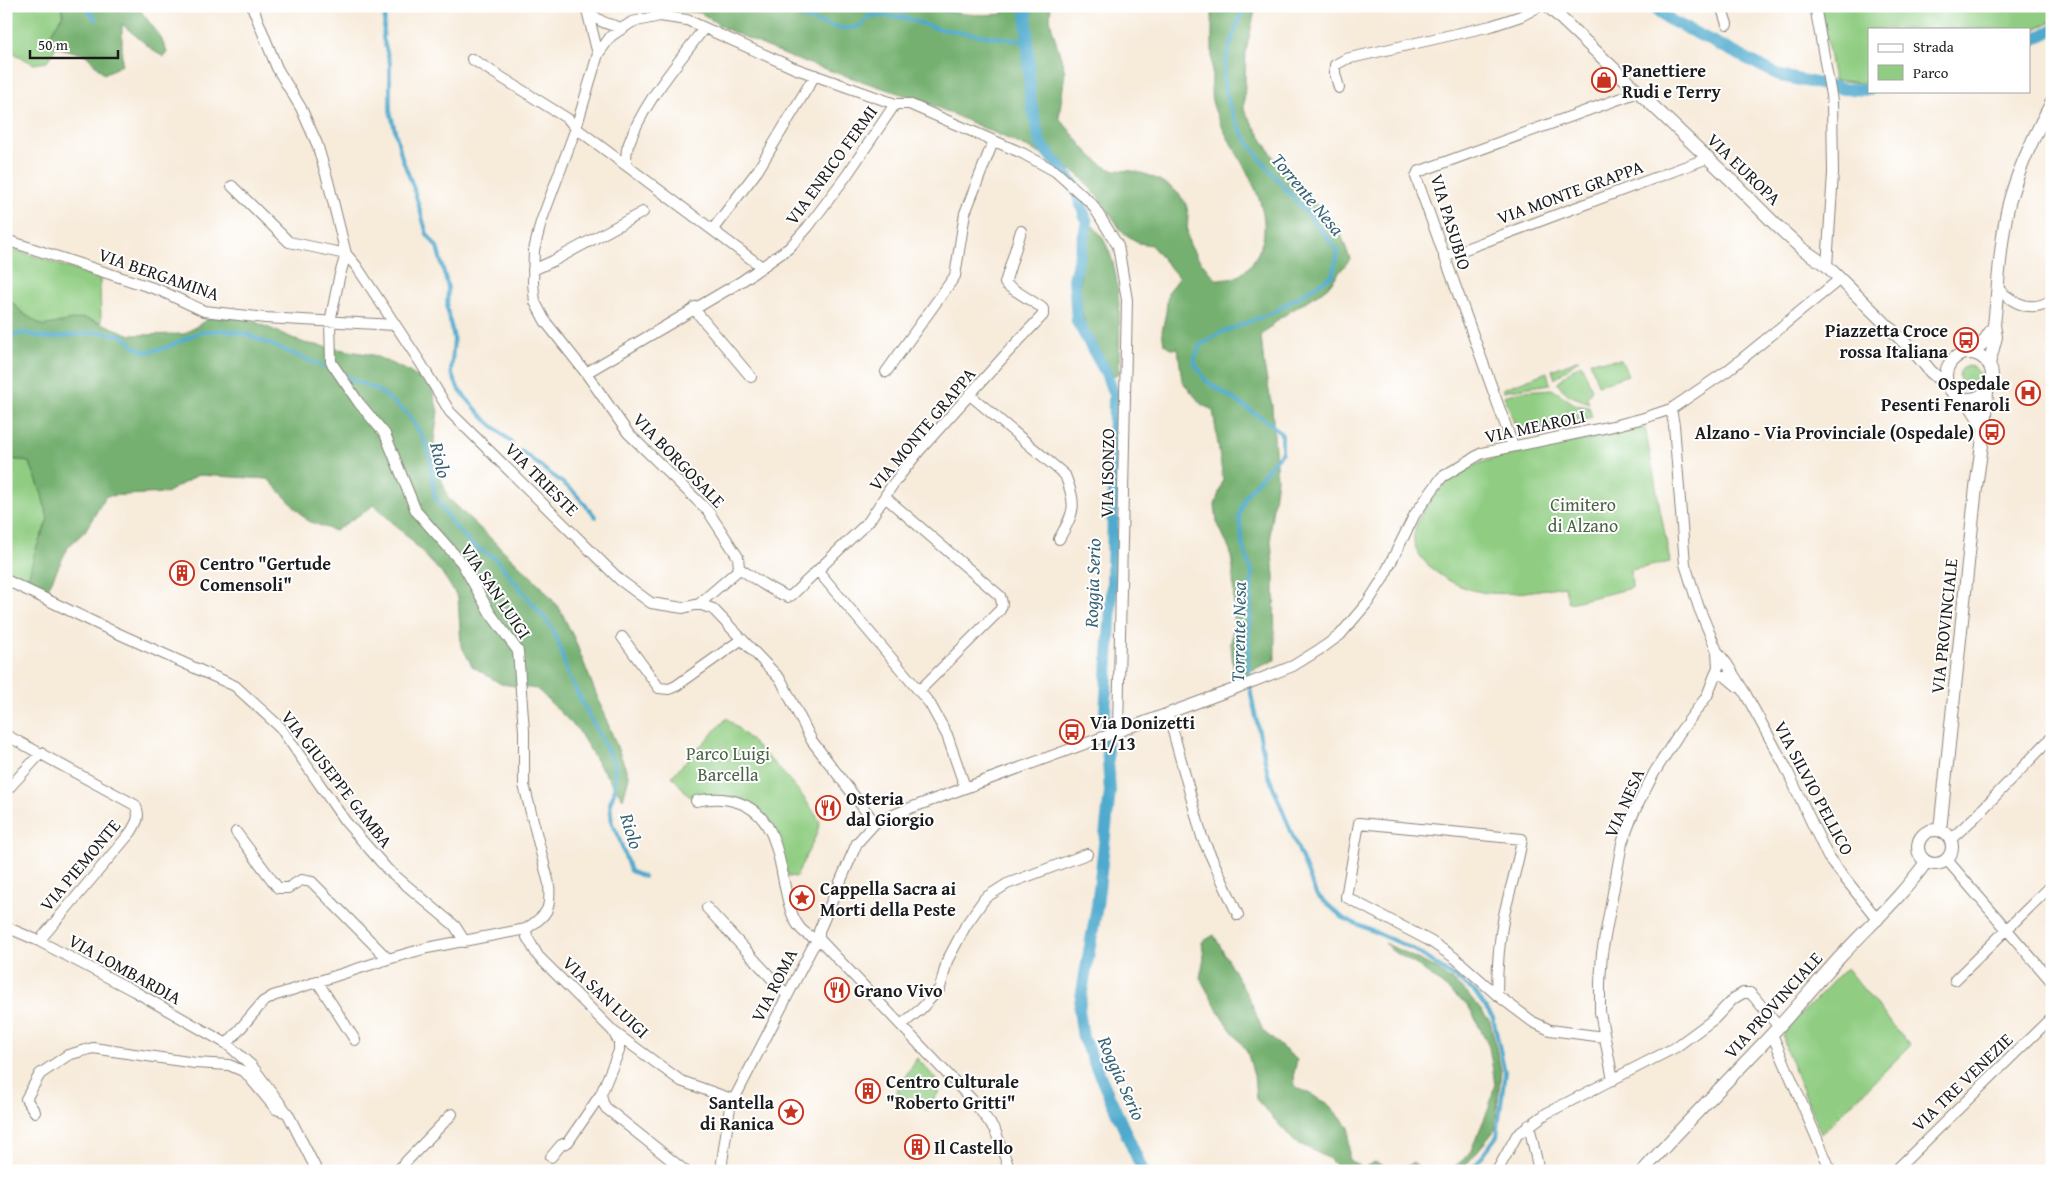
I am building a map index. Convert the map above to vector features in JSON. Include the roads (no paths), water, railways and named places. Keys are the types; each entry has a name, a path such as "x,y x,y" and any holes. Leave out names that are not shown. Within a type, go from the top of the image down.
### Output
{"street":[{"path":"232,186 289,242 346,254 317,144 301,108 277,68 252,6"},
{"path":"1339,88 1335,65 1346,59 1491,26 1521,16 1540,6"},
{"name":"VIA EUROPA","path":"1548,6 1801,248 1827,266 1840,278 1917,355 1931,372 1948,387"},
{"path":"1721,6 1727,24"},
{"path":"1815,6 1832,101 1833,173 1827,266"},
{"name":"VIA BORGOSALE","path":"587,7 596,20 622,28"},
{"name":"VIA BORGOSALE","path":"587,7 598,54 576,128 542,222 534,250 535,302 544,321 586,372 628,433 708,511 734,549 738,557 739,568"},
{"path":"598,54 611,36 632,22 660,16 687,20 794,68 895,104"},
{"path":"626,165 627,147 640,120 661,86 704,28"},
{"path":"472,59 568,119 576,128 762,267"},
{"path":"713,229 758,170 815,75"},
{"name":"VIA PASUBIO","path":"1513,446 1416,177 1418,172 1638,92"},
{"path":"1988,364 1996,337 1994,325 2005,221 2019,175 2040,124 2052,102"},
{"name":"VIA ENRICO FERMI","path":"586,372 695,308 789,248 808,227 847,175 895,104 909,104 993,142"},
{"path":"886,372 955,276 965,213 993,142"},
{"name":"VIA ISONZO","path":"993,142 1022,153 1055,171 1092,204 1118,246 1127,300 1118,731"},
{"name":"VIA MONTE GRAPPA","path":"1444,257 1708,158"},
{"path":"533,270 554,261 643,212"},
{"name":"VIA MONTE GRAPPA","path":"739,568 764,586 788,597 818,571 869,520 919,451 1043,315 1041,307 1005,283 1021,232"},
{"name":"VIA BERGAMINA","path":"6,240 159,290 204,311 330,322 395,325"},
{"name":"VIA SAN LUIGI","path":"227,1044 263,1002 273,996 427,948 526,929 545,915 549,909 549,884 524,785 524,731 518,651 490,613 462,563 416,510 385,434 359,403 332,364 330,322 338,278 346,254"},
{"name":"VIA TRIESTE","path":"346,254 395,325 450,412 620,580 651,603 683,608 700,604"},
{"name":"VIA MEAROLI","path":"875,823 965,787 1293,666 1340,634 1368,602 1382,580 1415,514 1442,477 1482,453 1612,426 1671,409 1727,371 1840,278"},
{"path":"1998,289 2011,301 2026,306 2045,305 2052,300"},
{"path":"695,308 751,377"},
{"path":"1972,353 1983,343 1994,325"},
{"path":"1961,397 1973,398 1987,389 1992,377 1988,364 1982,357 1972,353 1962,354 1953,359 1946,369 1946,381 1952,392 1970,405 1984,427"},
{"name":"VIA EUROPA","path":"1917,355 1923,359 1938,362 1953,359"},
{"name":"VIA PROVINCIALE","path":"1940,830 1986,418 1987,389"},
{"path":"970,395 1065,475 1072,493 1073,511 1059,539"},
{"name":"VIA NESA","path":"1613,1080 1600,1012 1602,953 1622,843 1633,814 1654,773 1680,732 1707,696 1718,667 1717,651 1699,608 1686,564 1671,409"},
{"path":"885,497 1000,596 1002,601 1000,610 920,690"},
{"path":"739,568 700,604 713,609 781,680 812,741 875,823"},
{"path":"818,571 920,690 938,717 947,735 965,787"},
{"name":"VIA GIUSEPPE GAMBA","path":"6,580 101,626 235,686 280,727 345,821 387,869 455,926 465,942"},
{"path":"622,637 659,688 664,689 676,686 742,639"},
{"name":"VIA SILVIO PELLICO","path":"1717,651 1745,692 1785,766 1828,856 1878,920"},
{"name":"VIA SILVIO PELLICO","path":"1716,674 1724,676 1745,692"},
{"path":"1168,713 1202,838 1238,915"},
{"name":"VIA PIEMONTE","path":"6,734 135,805 139,812 138,820 130,832 38,941"},
{"path":"1951,839 1974,818 2052,737"},
{"path":"6,791 41,753"},
{"path":"696,801 708,798 734,801 754,809 762,817 778,853 791,915 806,936 819,939 974,1102 995,1130 1010,1171"},
{"name":"VIA ROMA","path":"723,1171 722,1162 730,1107 787,995 812,948 819,939 819,931 857,843 875,823"},
{"path":"1497,995 1497,965 1504,915 1519,862 1522,840 1359,823 1346,896 1430,941 1455,958 1497,995 1533,1022 1550,1030 1604,1037"},
{"path":"1934,829 1940,830 1951,839 1953,850 1947,860 1936,864 1926,862 1921,858 1918,845 1924,833 1934,829"},
{"path":"236,832 278,888 288,888 301,880 312,882 388,959"},
{"path":"901,1025 921,1009 940,988 947,961 966,925 985,898 1007,884 1087,854"},
{"path":"1947,860 2006,931 2052,982"},
{"name":"VIA PROVINCIALE","path":"1643,1171 1677,1132 1878,920 1926,862"},
{"path":"1955,980 2052,885"},
{"path":"707,908 787,995"},
{"name":"VIA LOMBARDIA","path":"6,927 38,941 134,991 227,1044 252,1066 288,1114 318,1171"},
{"name":"VIA SAN LUIGI","path":"526,929 527,937 538,956 614,1032 681,1081 734,1100"},
{"path":"317,981 355,1040"},
{"path":"1496,1171 1518,1135 1529,1125 1547,1113 1676,1047 1714,1019 1733,999 1743,993 1750,993 1775,1030 1831,1171"},
{"name":"VIA TRE VENEZIE","path":"1895,1171 2052,1017"},
{"path":"551,1156 561,1145 568,1142 601,1094 619,1051 619,1042 614,1032"},
{"path":"35,1112 26,1099 40,1074 68,1055 93,1048 195,1063 229,1064 245,1072 276,1108 288,1114"},
{"path":"619,1051 636,1048"},
{"path":"601,1094 602,1103 606,1108 685,1171"},
{"path":"397,1171 452,1114"},
{"path":"1529,1125 1539,1171"}],"waterway":[{"name":"Riolo","path":"85,6 96,20 88,9"},
{"path":"386,6 383,38 390,63 390,111 402,158 413,186 427,234 437,247 448,287 447,308 454,339 451,372 459,390 484,418 512,443"},
{"path":"778,6 820,23 843,28 853,28 861,25 869,16 902,17 939,29 1028,42"},
{"name":"Roggia Serio","path":"1026,6 1030,97 1040,143 1074,185 1087,222 1074,279 1077,321 1106,373 1114,395 1112,585 1105,714 1110,792 1097,906 1079,1009 1083,1038 1143,1171"},
{"name":"Torrente Nesa","path":"1244,6 1231,43 1224,72 1229,104 1239,127 1253,150 1338,252 1333,275 1274,312 1220,333 1199,346 1194,362 1206,381 1271,424 1282,435 1282,452 1246,495 1239,515 1243,547 1252,572 1248,659 1251,694 1268,774 1316,894 1343,918 1413,949 1474,991 1493,1018 1505,1072 1497,1136 1471,1171"},
{"name":"Roggia Serio","path":"1653,6 1666,18 1781,76 1844,89 1868,90"},
{"name":"Roggia Serio","path":"2030,41 2052,30"},
{"name":"Riolo","path":"6,336 25,333 47,338 99,332 122,335 135,347 146,352 165,348 200,332 223,330 246,334 334,371"},
{"name":"Riolo","path":"343,375 379,391 409,415 425,441 430,458 435,497 452,523 471,544 496,559 550,625 559,644 568,675 615,765 614,793 610,803 612,824 617,832 630,871 644,877"},
{"path":"521,451 573,491 596,517"}],"place":[{"name":"Panettiere Rudi e Terry","path":"1604,80"},
{"name":"Piazzetta Croce rossa Italiana","path":"1966,340"},
{"name":"Ospedale Pesenti Fenaroli","path":"2028,393"},
{"name":"Alzano - Via Provinciale (Ospedale)","path":"1992,432"},
{"name":"Centro \"Gertude Comensoli\"","path":"182,573"},
{"name":"Via Donizetti 11/13","path":"1072,732"},
{"name":"Osteria dal Giorgio","path":"828,808"},
{"name":"Cappella Sacra ai Morti della Peste","path":"802,898"},
{"name":"Grano Vivo","path":"837,990"},
{"name":"Centro Culturale \"Roberto Gritti\"","path":"868,1091"},
{"name":"Santella di Ranica","path":"791,1112"},
{"name":"Il Castello","path":"917,1147"}],"park label":[{"name":"Cimitero di Alzano","path":"1583,514"},
{"name":"Parco Luigi Barcella","path":"728,763"}]}
